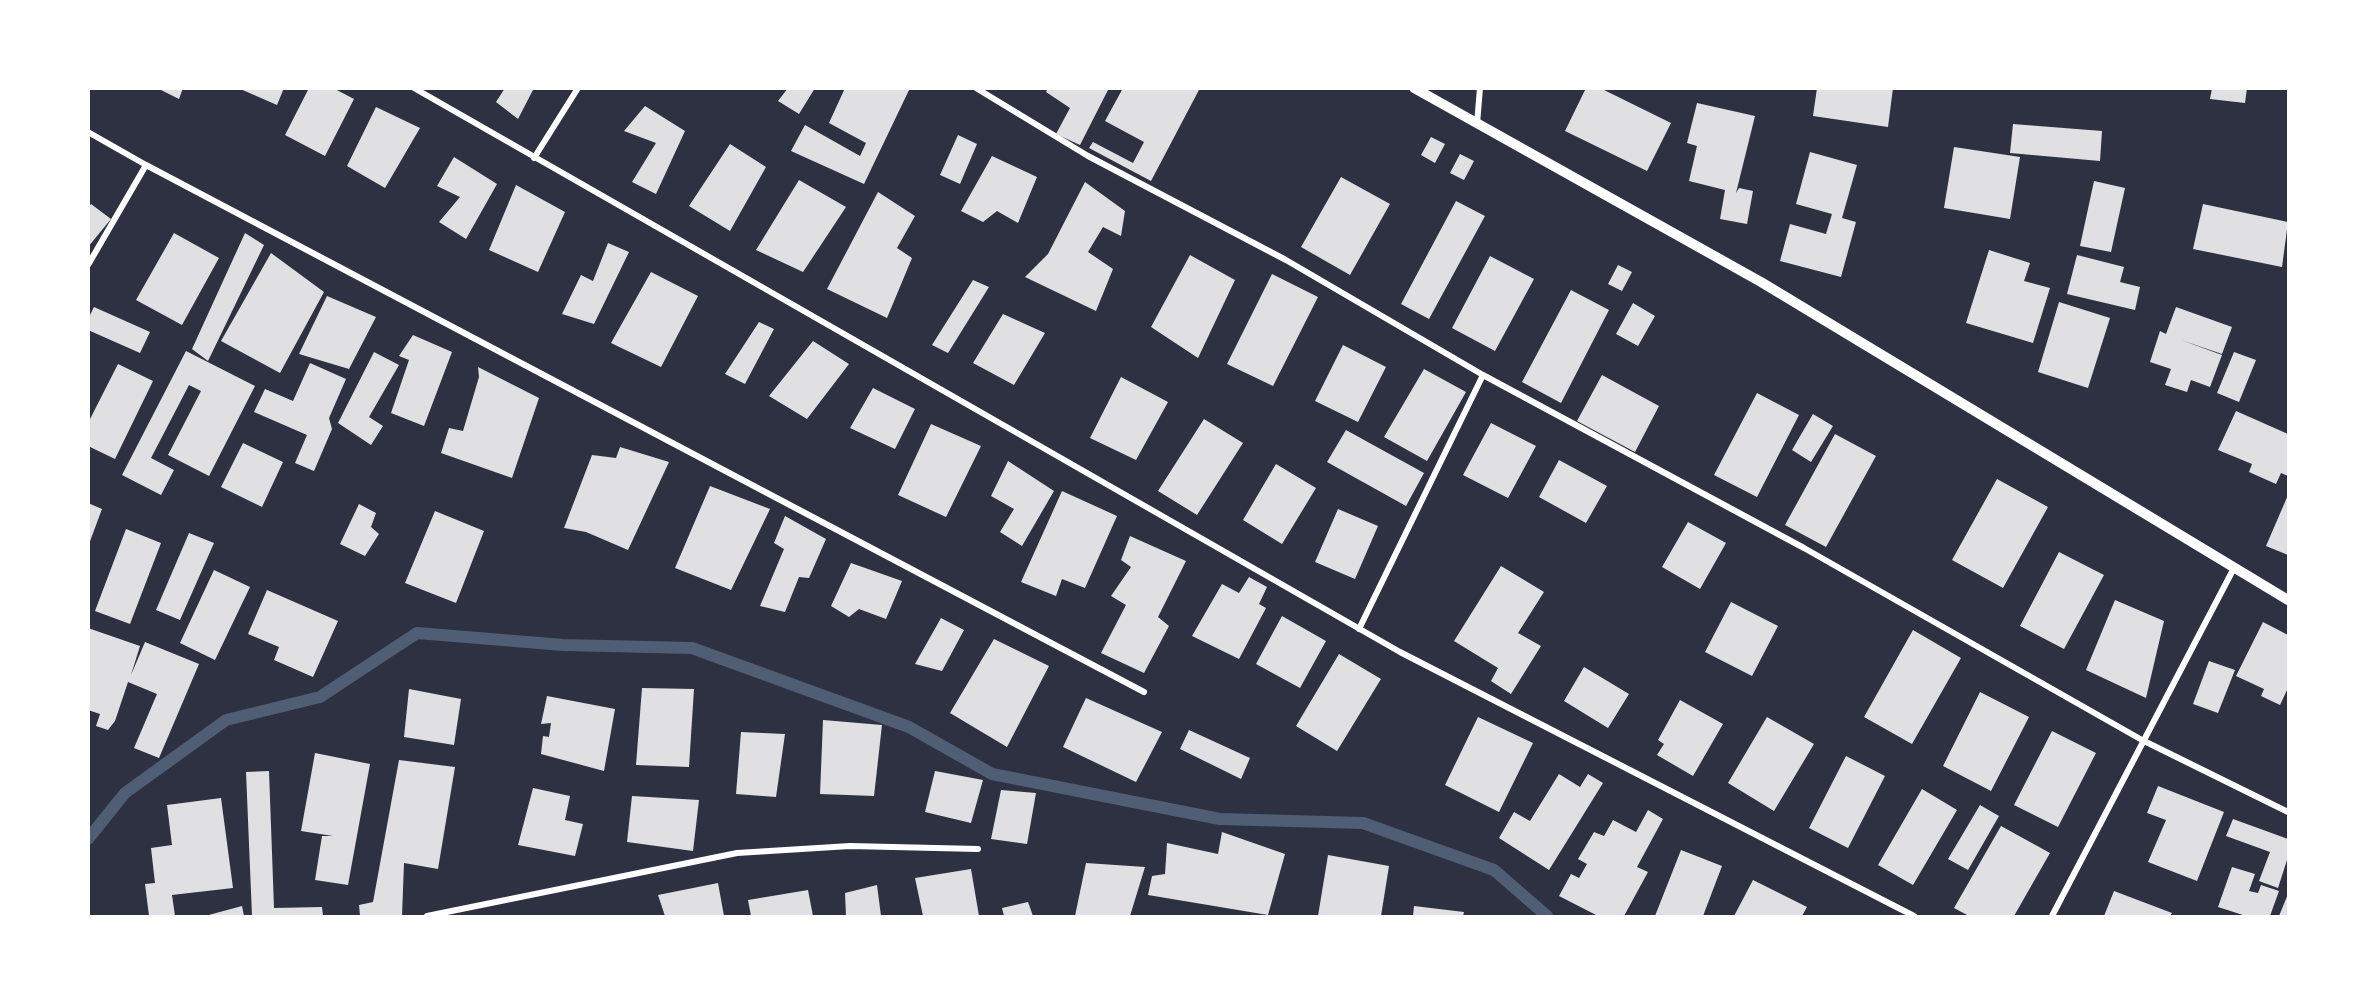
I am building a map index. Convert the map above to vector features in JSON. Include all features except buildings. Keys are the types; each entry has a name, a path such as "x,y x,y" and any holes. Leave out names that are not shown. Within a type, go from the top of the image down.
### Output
{"street":[{"path":"414,88 1359,629 1914,916"},
{"path":"534,158 578,88"},
{"path":"976,88 1088,156 1286,261 1484,375 1804,548 2142,740 2289,812"},
{"path":"1414,88 1761,282 2289,600"},
{"path":"1477,124 1480,88"},
{"path":"88,132 146,165 1144,692"},
{"path":"88,265 146,165"},
{"path":"1359,629 1484,375"},
{"path":"2052,916 2142,740 2234,568"},
{"path":"427,916 461,913 737,853 850,846 978,849"}],"waterway":[{"path":"88,839 125,793 226,720 320,697 417,633 563,645 692,648 909,727 992,774 1220,819 1363,823 1494,870 1547,916"}]}
